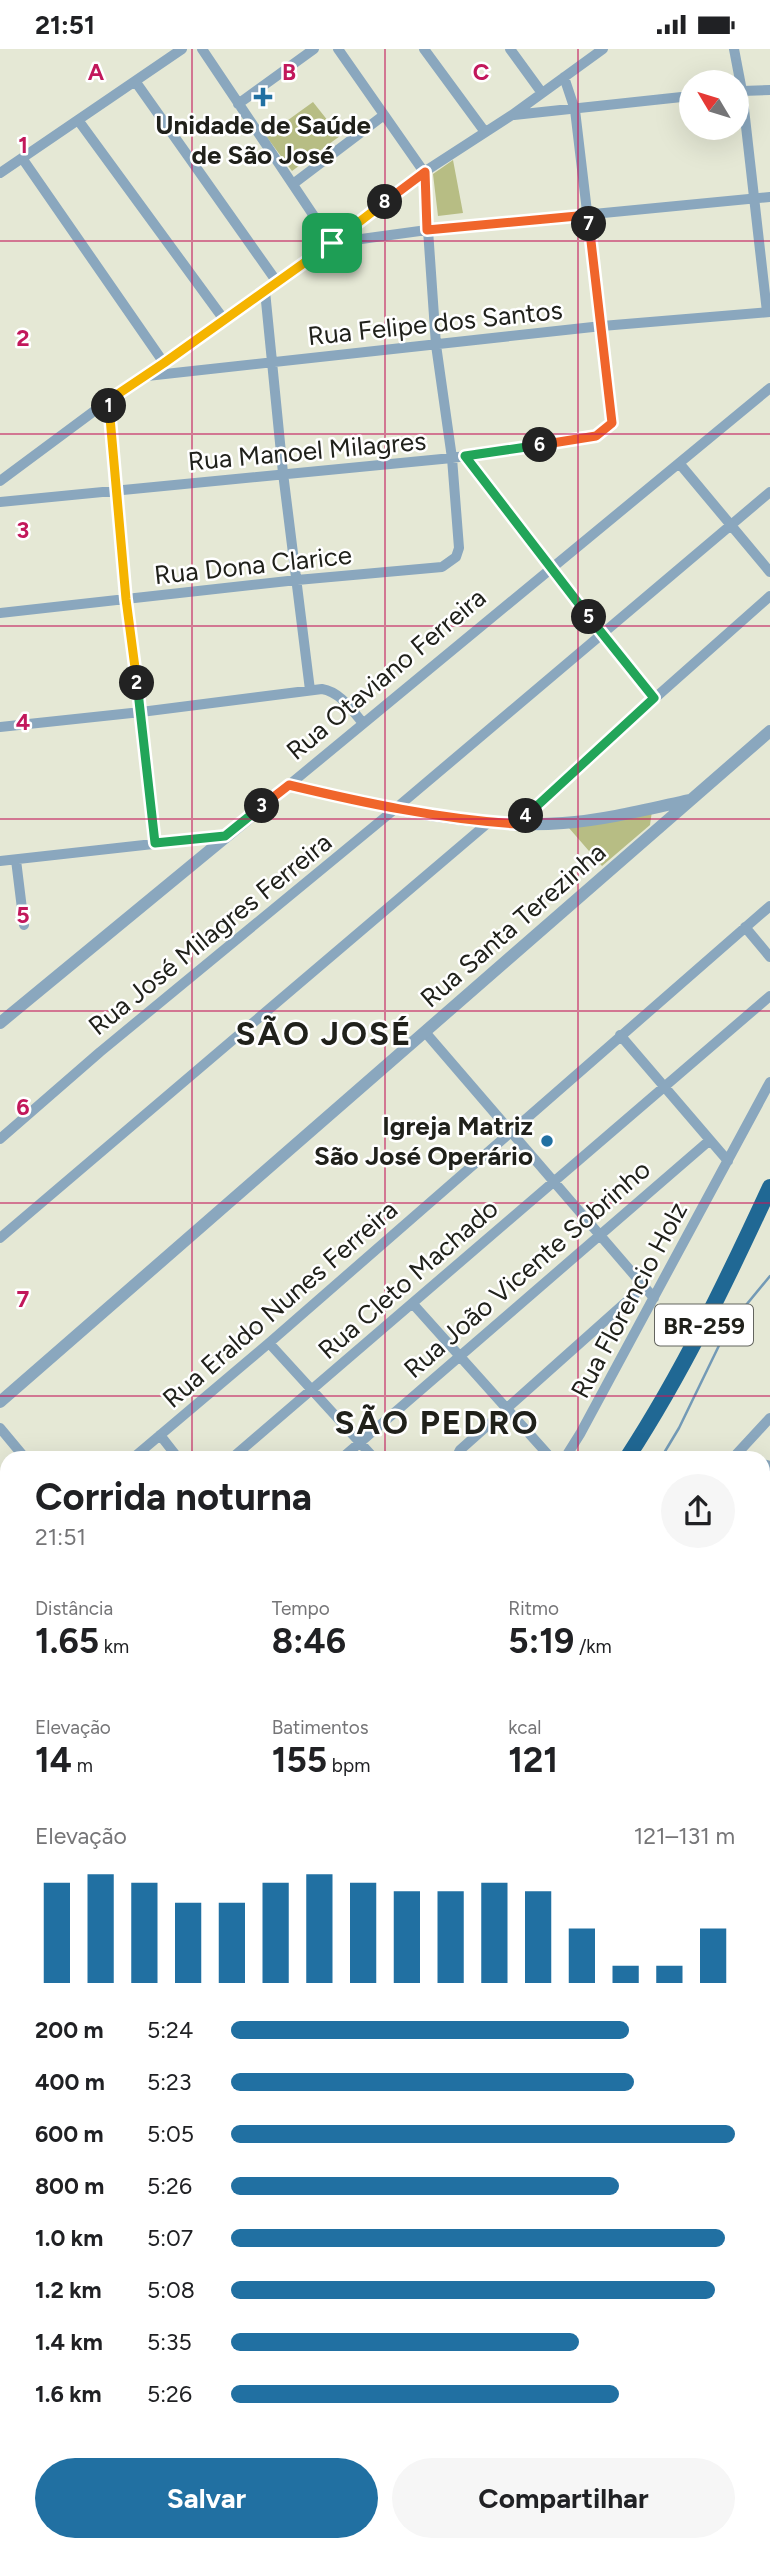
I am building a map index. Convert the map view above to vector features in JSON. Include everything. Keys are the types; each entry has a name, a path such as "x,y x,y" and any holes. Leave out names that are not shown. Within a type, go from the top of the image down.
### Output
{"highway":[{"name":"BR-259","path":"632,1451 656,1413 702,1329 770,1187"}],"street":[{"path":"0,173 182,49"},
{"path":"202,49 332,243"},
{"path":"238,104 314,49"},
{"path":"338,49 425,172 436,345 453,458"},
{"path":"424,49 485,132"},
{"path":"510,49 542,93"},
{"path":"734,49 736,70"},
{"path":"0,481 109,400 225,321 425,172 512,115 596,51"},
{"path":"564,77 575,110 602,326"},
{"path":"135,81 276,282"},
{"path":"749,91 770,90"},
{"path":"512,115 679,97"},
{"path":"293,184 384,115"},
{"path":"78,120 225,321"},
{"path":"746,140 768,312"},
{"path":"22,157 164,363"},
{"path":"332,243 427,230 770,197"},
{"path":"265,291 283,473 310,690"},
{"name":"Rua Felipe dos Santos","path":"146,376 602,326 768,312"},
{"name":"Rua Manoel Milagres","path":"0,502 453,458 596,436 612,423 602,326"},
{"name":"Rua Otaviano Ferreira","path":"0,1023 770,388"},
{"path":"109,400 126,599 155,843"},
{"path":"465,456 550,569 654,698"},
{"name":"Rua Dona Clarice","path":"0,613 442,567 456,557 459,548 453,458"},
{"path":"679,463 770,572"},
{"name":"Rua José Milagres Ferreira","path":"0,1139 100,1052 396,809 770,492"},
{"path":"517,824 770,596"},
{"path":"0,727 310,690 332,690 362,722"},
{"name":"Rua Santa Terezinha","path":"0,1402 770,731"},
{"path":"289,785 396,809 517,824 564,823 690,800"},
{"path":"657,807 661,826"},
{"path":"0,1238 489,822"},
{"path":"0,861 225,836"},
{"path":"16,860 24,925"},
{"name":"Rua Eraldo Nunes Ferreira","path":"141,1451 270,1343 770,906"},
{"path":"745,927 770,957"},
{"name":"Rua Cleto Machado","path":"240,1451 770,996"},
{"path":"425,1032 654,1298"},
{"path":"620,1035 728,1161"},
{"name":"Rua Florencio Holz","path":"569,1451 770,1082"},
{"name":"Rua João Vicente Sobrinho","path":"349,1451 710,1140"},
{"path":"460,1451 644,1286"},
{"path":"413,1304 545,1451"},
{"path":"270,1343 368,1451"},
{"path":"743,1451 770,1418"},
{"path":"0,1428 19,1451"},
{"path":"160,1435 173,1451"}],"green space":[{"path":"313,102 340,136 292,171 266,136"},
{"path":"453,160 463,213 438,216 433,174"},
{"path":"652,811 650,825 602,866 569,828"}],"waterway":[{"path":"665,1451 728,1327 770,1276"}],"place":[{"name":"Unidade de Saúde de São José","path":"263,97"},
{"name":"Igreja Matriz São José Operário","path":"547,1141"}],"district":[{"name":"SÃO JOSÉ","path":"324,1033"},
{"name":"SÃO PEDRO","path":"437,1422"}],"route":[{"path":"425,172 427,230 588,215 612,423 608,429 596,436 465,456 550,569 654,698 517,824 396,809 289,785 225,836 155,843 126,599 109,400 225,321 332,243 425,172"}]}
